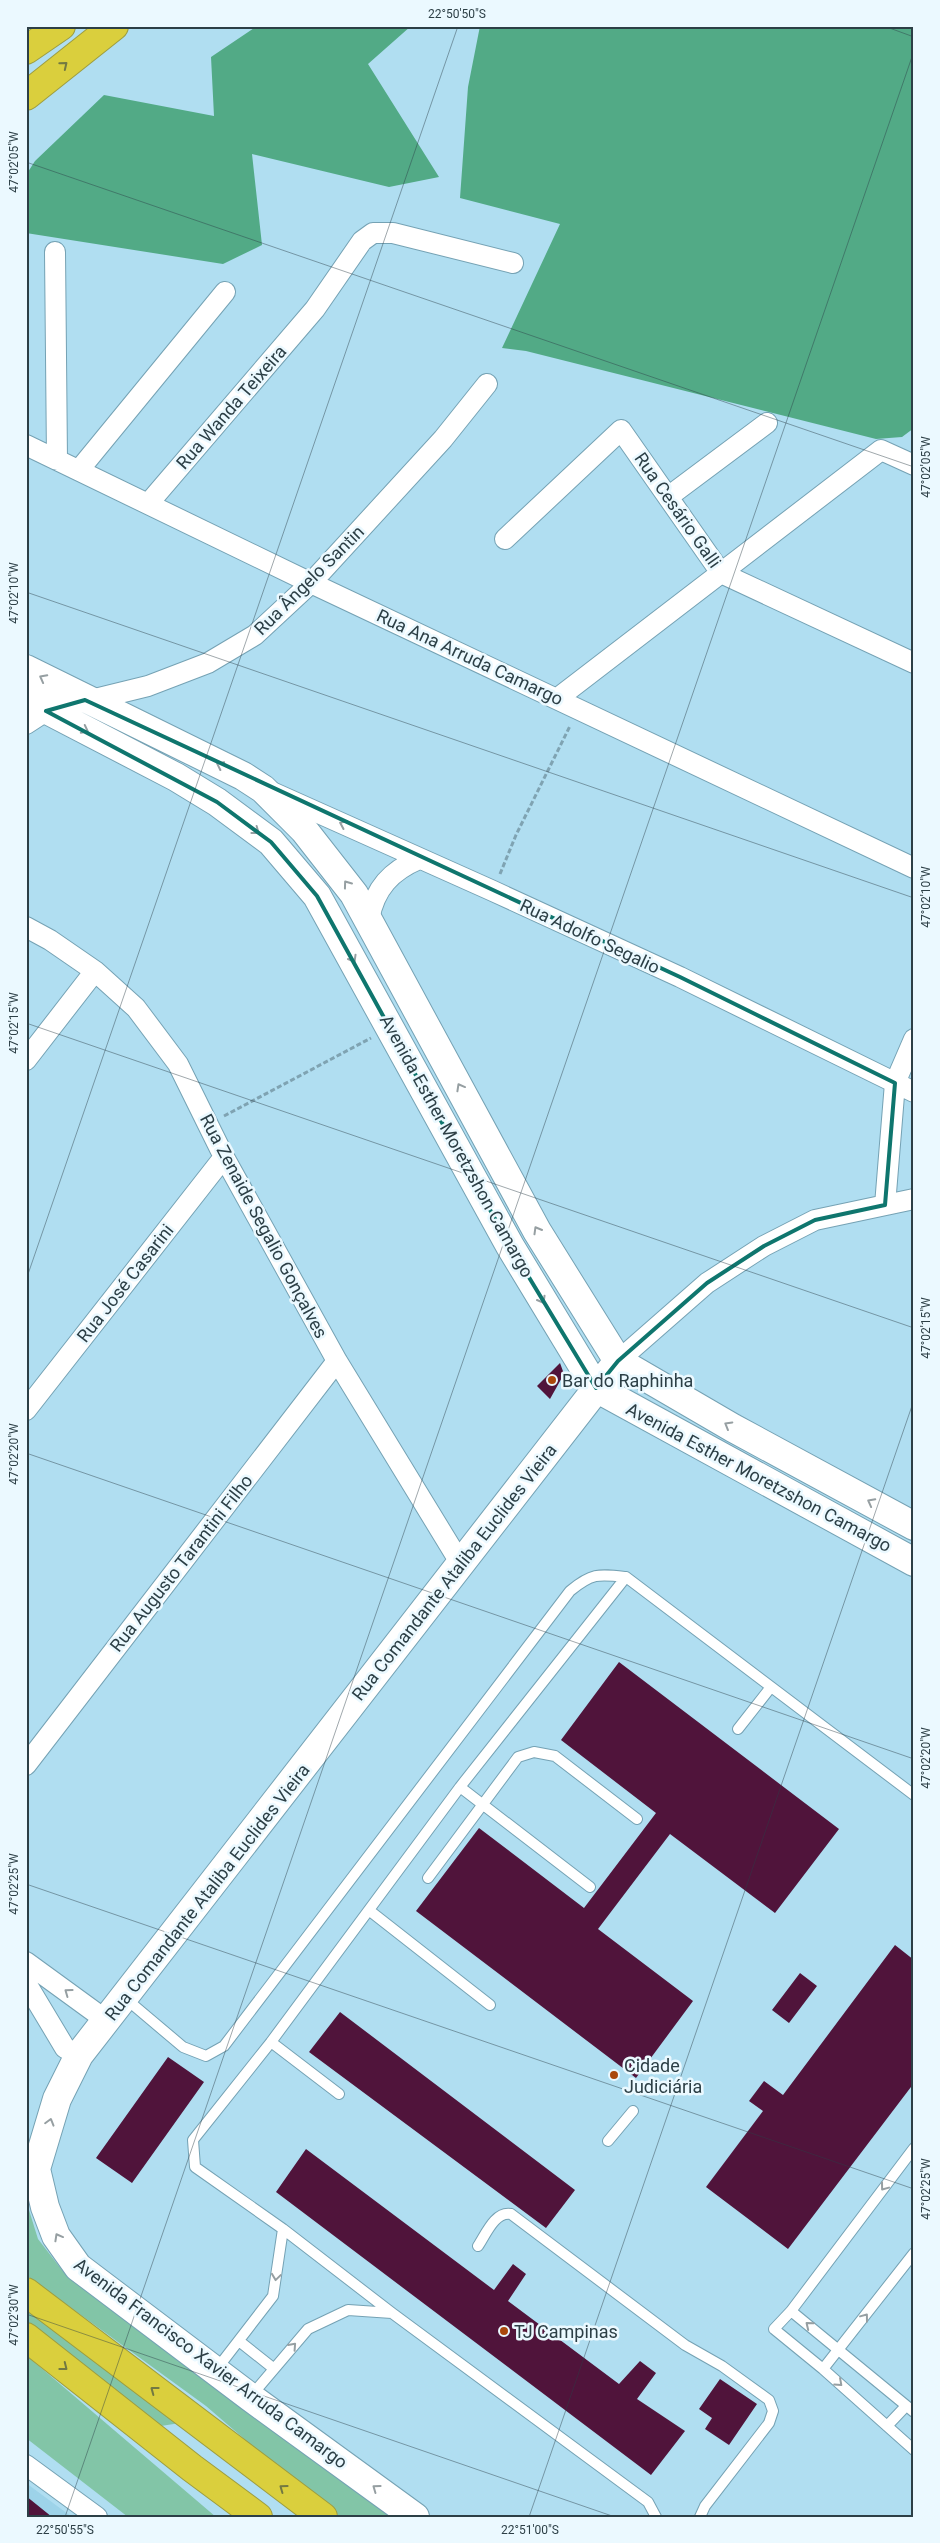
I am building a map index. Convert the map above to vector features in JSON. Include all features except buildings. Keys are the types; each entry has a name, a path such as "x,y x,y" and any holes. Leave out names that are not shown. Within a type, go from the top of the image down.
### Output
{"highway":[{"path":"26,37 56,26"},
{"path":"26,50 61,26"},
{"path":"26,96 114,26"},
{"path":"26,2292 323,2517"},
{"path":"26,2337 192,2468 258,2517"},
{"path":"192,2468 237,2517"}],"street":[{"name":"Rua Wanda Teixeira","path":"148,504 315,310 362,241 373,233 393,233 513,263"},
{"path":"55,252 57,460"},
{"path":"79,470 225,292"},
{"name":"Rua Ângelo Santin","path":"33,711 148,686 208,663 256,635 311,583 444,439 487,384"},
{"path":"668,497 767,423"},
{"name":"Rua Cesário Galli","path":"505,539 622,430 721,572 914,663"},
{"name":"Rua Ana Arruda Camargo","path":"26,444 311,583 558,698 914,868"},
{"path":"558,698 881,450 914,465"},
{"name":"Avenida Esther Moretzshon Camargo","path":"26,669 85,700 218,763 263,788 304,830 332,864 369,919 537,1230 618,1361 733,1428 914,1526"},
{"name":"Avenida Esther Moretzshon Camargo","path":"33,711 184,782 217,802 271,842 317,896 391,1027 510,1246 596,1388 914,1562"},
{"name":"Rua Adolfo Segalio","path":"263,788 494,891 680,977 914,1092"},
{"path":"369,919 372,903 388,878 398,869 419,858"},
{"name":"Rua Zenaide Segalio Gonçalves","path":"26,927 50,940 95,971 136,1008 178,1064 224,1157 337,1361 461,1564"},
{"path":"26,1060 95,971"},
{"path":"885,1205 895,1083 914,1039"},
{"name":"Rua José Casarini","path":"26,1410 224,1157"},
{"name":"Rua Comandante Ataliba Euclides Vieira","path":"31,2174 57,2099 79,2055 618,1361 707,1283 764,1246 815,1220 914,1199"},
{"name":"Rua Augusto Tarantini Filho","path":"26,1765 337,1361"},
{"path":"26,1962 107,2021"},
{"path":"26,1983 65,2048 79,2055"},
{"name":"Avenida Francisco Xavier Arruda Camargo","path":"31,2174 46,2206 56,2236 78,2267 250,2397 415,2517"},
{"path":"26,2465 97,2517"}],"lane":[{"path":"125,1998 183,2047 206,2056 224,2046 570,1591 588,1577 606,1574 626,1577 914,1795"},
{"path":"626,1577 460,1787 370,1911 271,2042 193,2140 195,2167 283,2229 392,2313 648,2502 656,2517"},
{"path":"738,1729 771,1687"},
{"path":"428,1878 518,1758 534,1752 555,1756 638,1819"},
{"path":"460,1787 590,1887"},
{"path":"370,1911 490,2005"},
{"path":"271,2042 339,2094"},
{"path":"608,2141 633,2111"},
{"path":"912,2152 791,2311 774,2329 823,2369 914,2450"},
{"path":"478,2246 498,2217 505,2213 511,2214 685,2345 722,2366 769,2400 773,2411 769,2423 705,2506 700,2517"},
{"path":"216,2370 273,2296 283,2229"},
{"path":"823,2369 840,2350 914,2253"},
{"path":"250,2397 308,2329 348,2310 392,2313"},
{"path":"791,2311 910,2409 887,2426"},
{"path":"240,2341 273,2368"}],"path":[{"path":"494,891 516,835 579,708"},
{"path":"218,1119 391,1027"}],"highlighted area":[{"path":"85,700 680,977 895,1083 885,1205 815,1220 764,1246 707,1283 618,1361 596,1388 510,1246 317,896 271,842 217,802 46,711"}],"shaded area":[{"path":"26,2483 72,2517 26,2517"}],"green space":[{"path":"257,26 411,26 368,64 439,177 389,187 252,154 262,245 223,264 26,233 26,175 35,161 104,95 214,116 211,57"},
{"path":"480,26 914,26 914,428 902,437 876,439 526,351 502,348 560,224 460,198 468,87"},
{"path":"29,2210 38,2239 62,2270 395,2517 341,2517 305,2491 206,2406 26,2275 26,2212"},
{"path":"26,2303 180,2423 161,2426 26,2326"},
{"path":"26,2355 216,2517 128,2517 26,2438"}],"place":[{"name":"Bar do Raphinha","path":"552,1380"},
{"name":"Cidade Judiciária","path":"614,2075"},
{"name":"TJ Campinas","path":"504,2331"}]}
